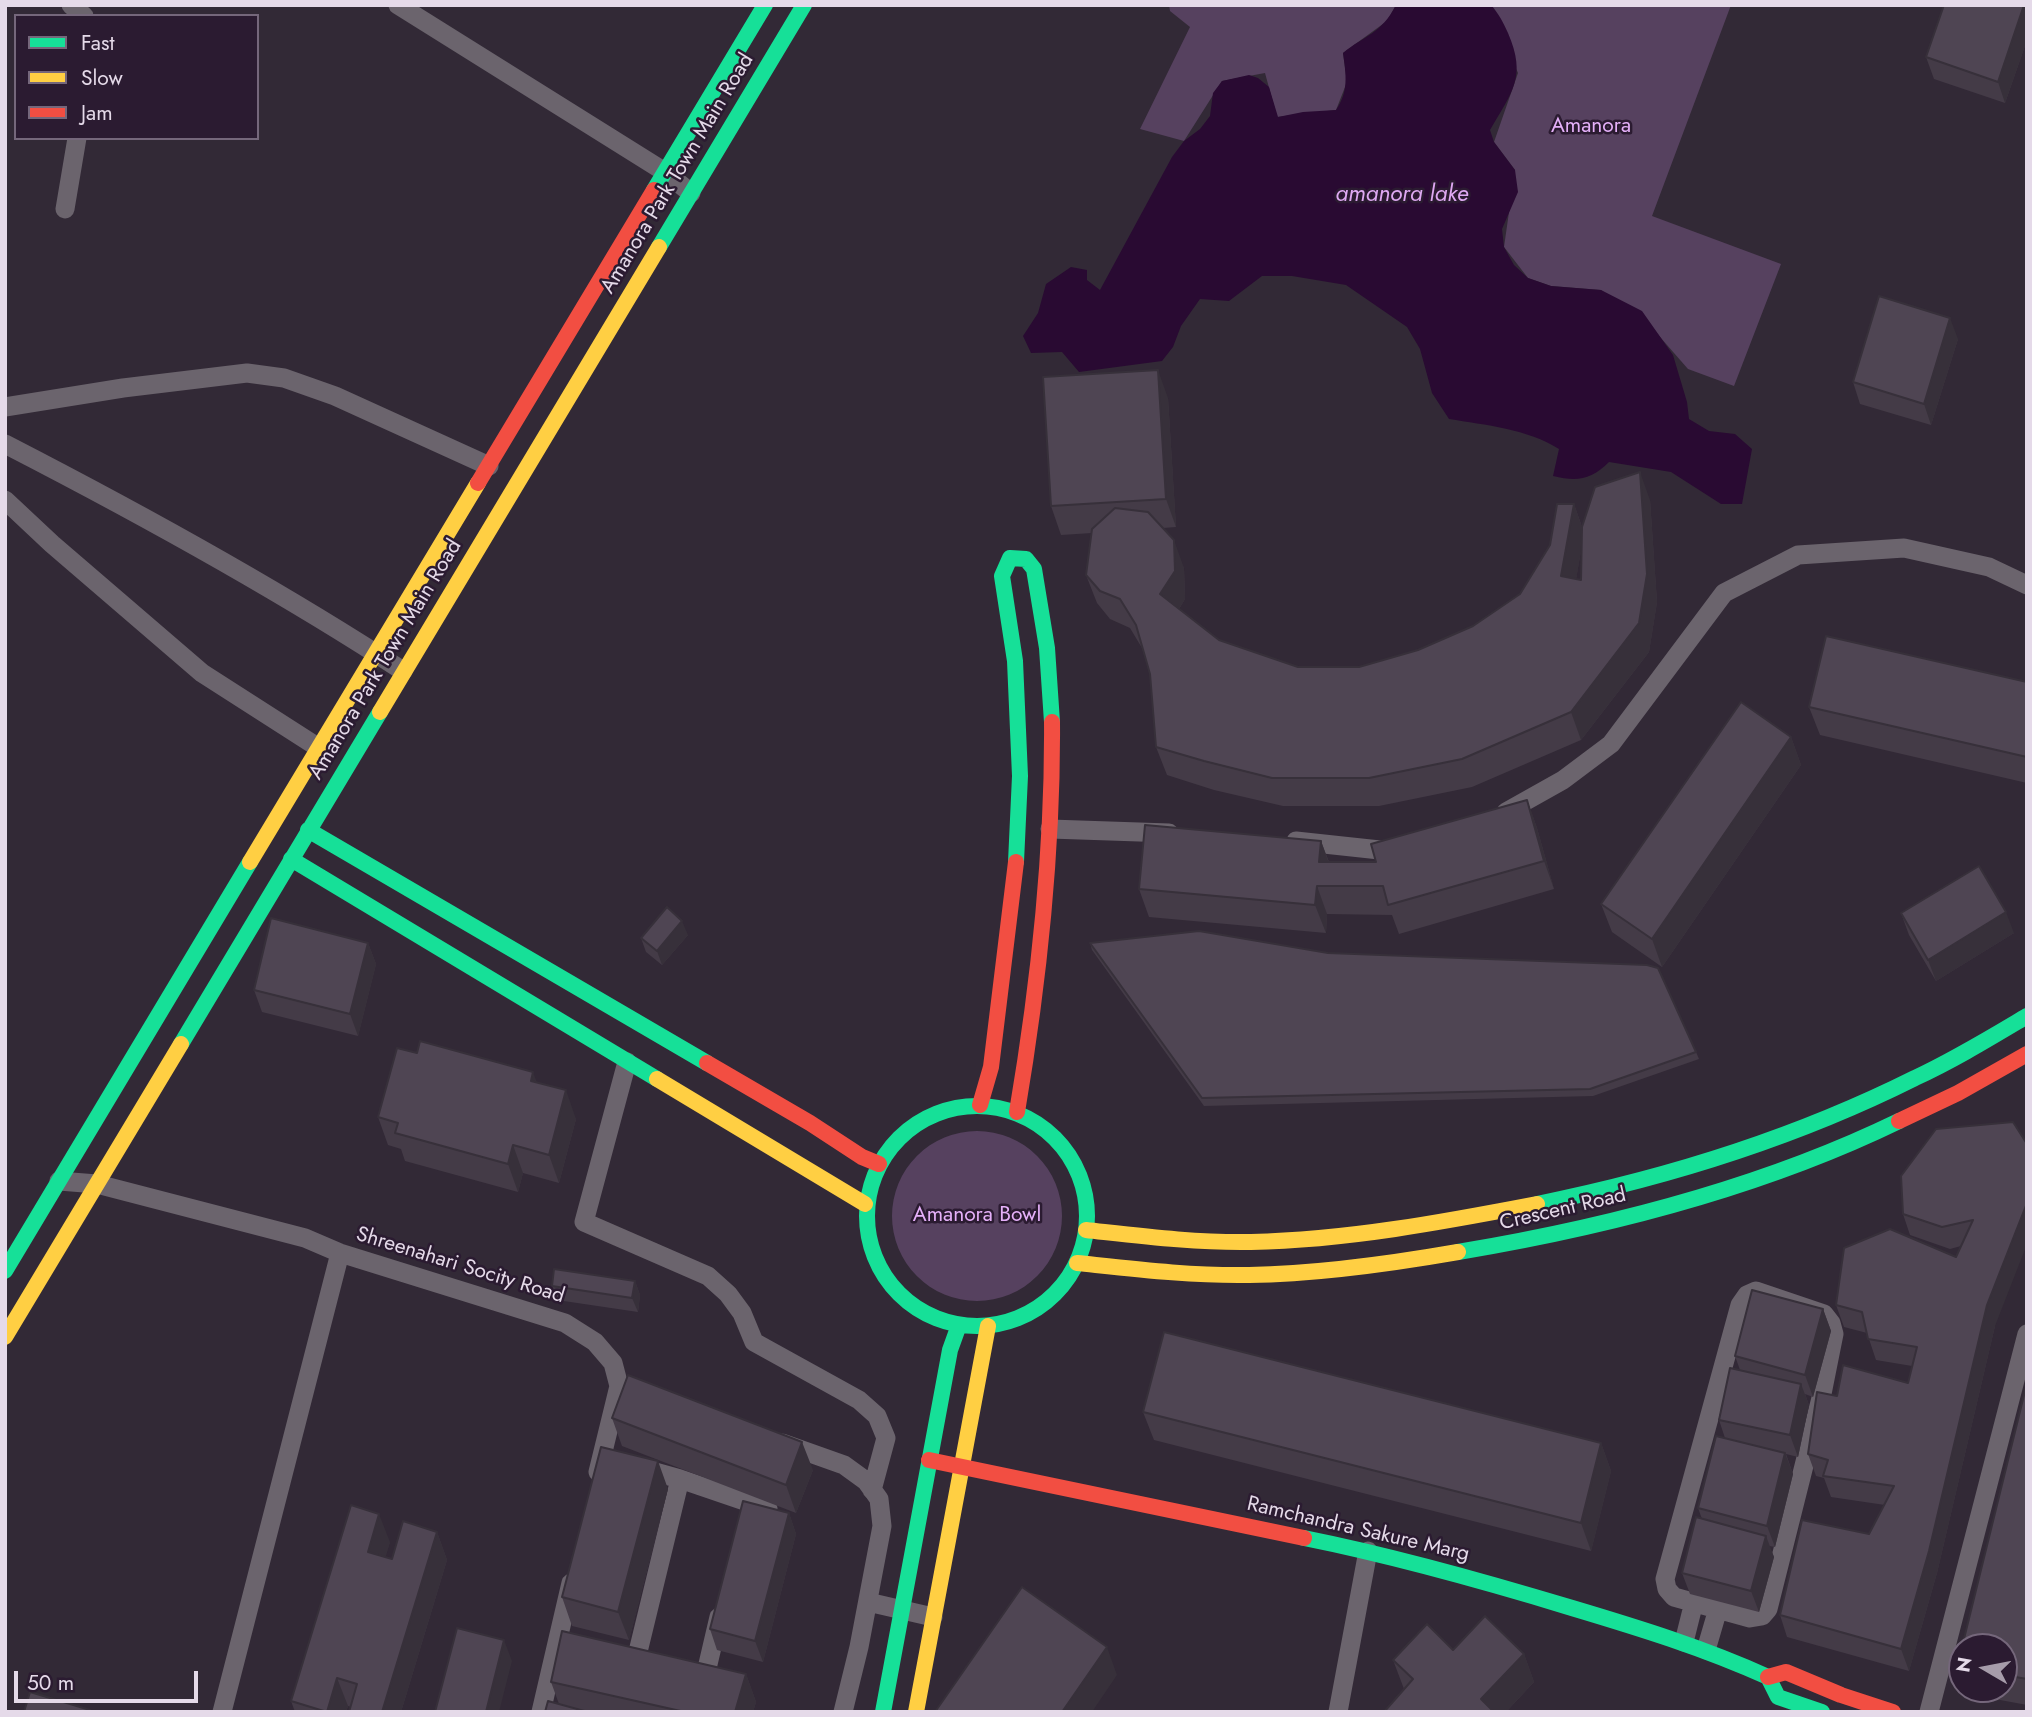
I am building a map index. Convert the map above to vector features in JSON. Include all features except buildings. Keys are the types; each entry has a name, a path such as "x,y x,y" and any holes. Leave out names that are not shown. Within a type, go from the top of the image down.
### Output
{"main road":[{"name":"Amanora Park Town Main Road","path":"5,1272 765,5"},
{"name":"Amanora Park Town Main Road","path":"5,1337 804,5"},
{"path":"981,1105 992,1067 1015,886 1020,763 1015,661 1002,576 1010,558 1026,559 1034,569 1048,658 1053,776 1048,888 1017,1112"},
{"path":"308,830 810,1123 862,1157 879,1164"},
{"path":"291,859 865,1204"},
{"name":"Crescent Road","path":"1086,1230 1178,1240 1252,1242 1366,1233 1530,1207 1693,1165 1773,1138 1878,1096 1963,1054 2027,1016"},
{"name":"Crescent Road","path":"1077,1263 1177,1273 1252,1275 1369,1266 1536,1239 1619,1220 1785,1169 1891,1126 1978,1083 2027,1054"},
{"path":"981,1105 1017,1112 1053,1135 1078,1171 1085,1191 1087,1213 1086,1230 1077,1263 1057,1292 1022,1317 988,1326 940,1321 918,1310 901,1297 887,1280 869,1241 865,1204 886,1152 913,1125 953,1108 981,1105"},
{"path":"883,1712 950,1350 959,1325"},
{"path":"916,1712 988,1326"},
{"name":"Ramchandra Sakure Marg","path":"929,1460 1368,1550 1470,1577 1684,1642 1768,1677 1786,1672 1841,1695 1893,1712"},
{"name":"Ramchandra Sakure Marg","path":"1768,1677 1778,1697 1822,1712"}],"street":[{"path":"398,5 665,172 691,193"},
{"path":"65,209 77,140"},
{"path":"5,407 123,388 247,373 284,378 335,396 489,466"},
{"path":"5,444 213,557 404,671"},
{"path":"5,500 202,673 319,748"},
{"path":"1484,825 1563,780 1611,744 1724,593 1798,555 1904,548 1989,568 2027,585"},
{"path":"1050,829 1192,834"},
{"path":"1273,838 1389,851 1412,844"},
{"path":"628,1062 584,1222 708,1276 742,1312 754,1342 859,1400 877,1416 886,1438 872,1490"},
{"name":"Shreenahari Socity Road","path":"59,1181 97,1184 305,1238 340,1253 565,1323 595,1342 613,1363 626,1388 602,1457 593,1493"},
{"path":"222,1712 340,1253"},
{"path":"1756,1291 1824,1314 1832,1323 1834,1335 1822,1394 1768,1609 1762,1616 1750,1618 1718,1609 1674,1597 1667,1589 1665,1579 1740,1305 1747,1296 1756,1291"},
{"path":"1929,1712 2027,1334"},
{"path":"771,1439 844,1465 866,1481 879,1499 883,1526 843,1712"},
{"path":"602,1457 680,1479 744,1509 777,1512"},
{"path":"659,1665 630,1658 680,1479"},
{"path":"1338,1712 1368,1550"},
{"path":"541,1712 566,1641 577,1559"},
{"path":"705,1677 724,1596"},
{"path":"868,1602 933,1617"},
{"path":"1684,1642 1694,1602"},
{"path":"1706,1650 1718,1609"},
{"path":"682,1671 726,1683"}],"green space":[{"path":"1169,5 1396,5 1387,21 1343,53 1347,82 1336,110 1277,117 1265,73 1222,81 1184,141 1140,129 1190,27 1170,11"},
{"name":"Amanora","path":"1490,5 1731,5 1652,216 1781,264 1734,386 1688,369 1653,329 1601,290 1551,286 1528,278 1504,247 1515,170 1494,142 1518,73"},
{"name":"Amanora Bowl","path":"977,1131 1009,1138 1037,1156 1055,1184 1062,1216 1055,1248 1037,1276 1009,1294 977,1301 945,1294 917,1276 899,1248 892,1216 899,1184 917,1156 945,1138"}],"water":[{"name":"amanora lake","path":"1396,5 1491,5 1503,22 1514,48 1516,73 1510,94 1490,130 1494,142 1515,170 1518,192 1502,229 1504,247 1514,265 1528,278 1551,286 1601,290 1642,311 1673,355 1687,402 1689,419 1709,431 1735,434 1752,449 1742,504 1721,504 1671,472 1609,462 1596,473 1583,478 1553,476 1559,449 1547,442 1506,429 1449,419 1432,393 1420,349 1407,327 1346,285 1292,276 1262,276 1229,301 1200,299 1162,361 1079,372 1062,352 1031,353 1023,336 1038,313 1046,284 1071,267 1087,270 1087,280 1100,290 1172,157 1210,116 1213,93 1222,81 1249,75 1258,78 1269,87 1278,117 1336,110 1345,89 1343,53 1378,28"}],"traffic: fast":[{"path":"654,190 765,5"},
{"path":"659,247 804,5"},
{"path":"1016,862 1020,776 1015,661 1002,576 1010,558 1026,559 1034,569 1047,648 1052,722"},
{"path":"181,1044 380,712"},
{"path":"308,830 707,1063"},
{"path":"291,859 657,1079"},
{"path":"5,1271 250,862"},
{"path":"1537,1204 1634,1182 1778,1137 1929,1071 2027,1016"},
{"path":"988,1106 1019,1114 1038,1124 1055,1138 1069,1155 1079,1174 1085,1194 1087,1216 1085,1238 1079,1258 1069,1277 1055,1294 1038,1308 1009,1322 966,1326 945,1322 925,1313 907,1301 892,1286 871,1248 867,1205 871,1184 880,1164 892,1146 907,1131 945,1110 988,1106"},
{"path":"1458,1252 1571,1230 1683,1202 1793,1166 1899,1121"},
{"path":"883,1712 950,1350 959,1325"},
{"path":"1304,1538 1472,1579 1671,1639 1768,1677 1778,1697 1822,1712"}],"traffic: slow":[{"path":"380,712 659,247"},
{"path":"250,862 478,483"},
{"path":"5,1337 181,1044"},
{"path":"657,1079 865,1204"},
{"path":"1086,1230 1168,1239 1287,1241 1395,1229 1537,1204"},
{"path":"1077,1263 1141,1270 1249,1275 1354,1268 1458,1252"},
{"path":"916,1712 988,1326"}],"traffic: jam":[{"path":"478,483 654,190"},
{"path":"1017,1112 1043,918 1050,820 1052,722"},
{"path":"980,1105 991,1067 1016,862"},
{"path":"1899,1121 1958,1093 2027,1054"},
{"path":"707,1063 810,1123 862,1157 879,1164"},
{"path":"929,1460 1304,1538"},
{"path":"1768,1677 1786,1672 1841,1695 1893,1712"}]}
